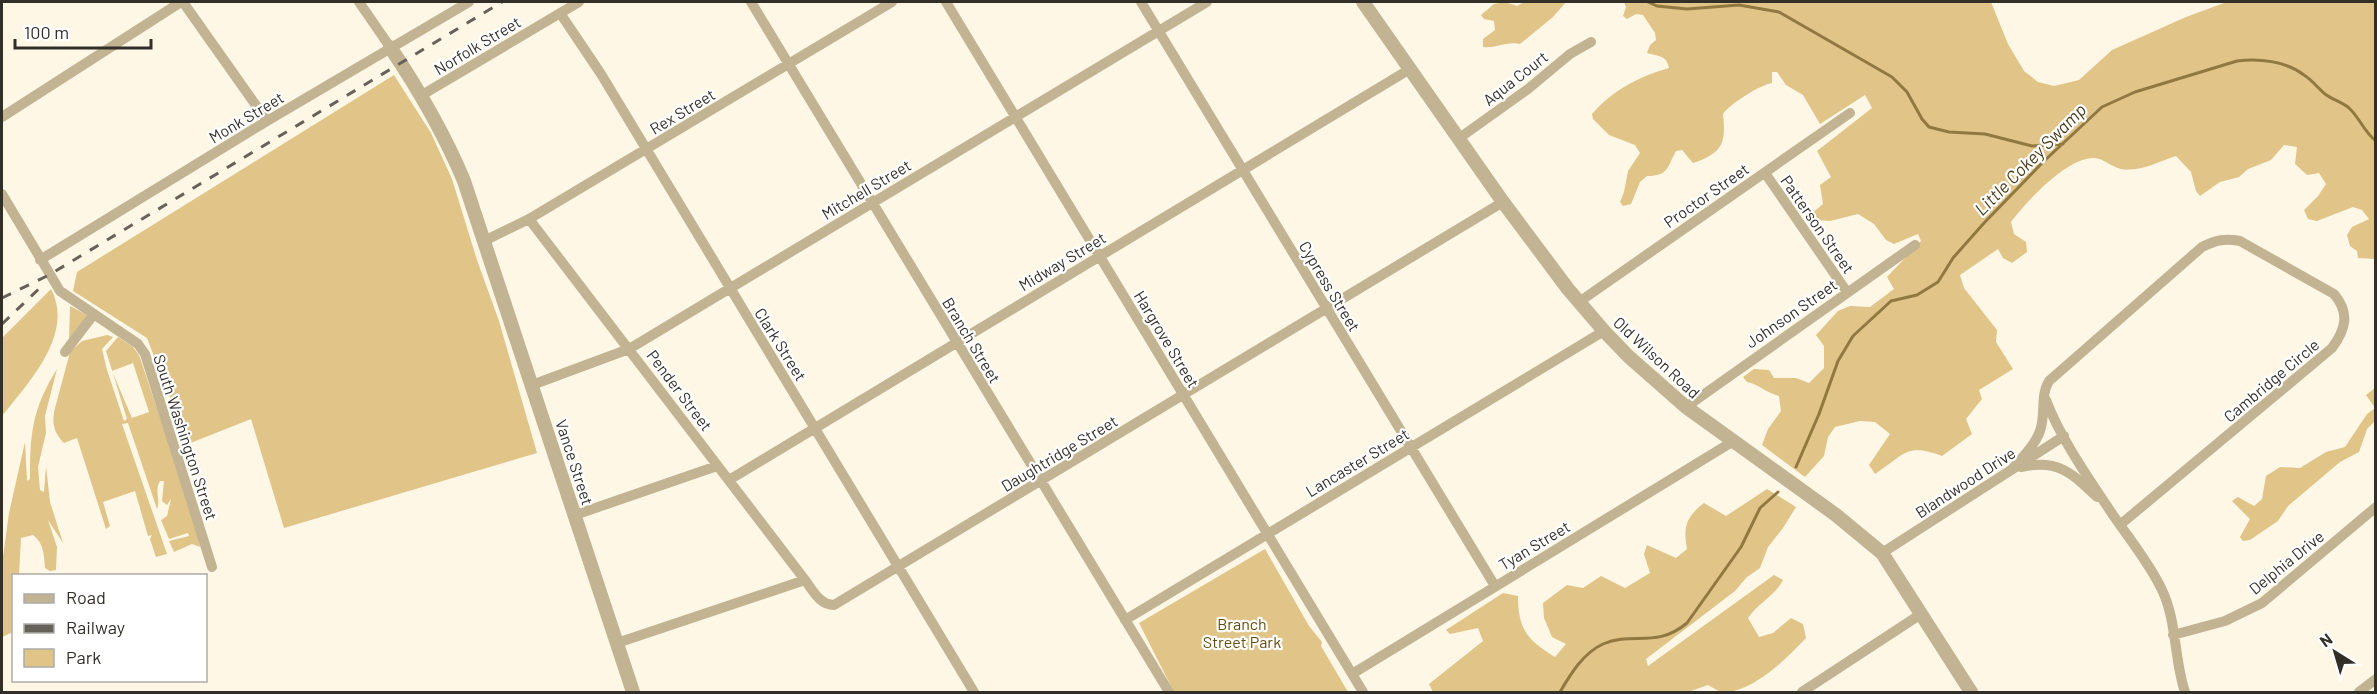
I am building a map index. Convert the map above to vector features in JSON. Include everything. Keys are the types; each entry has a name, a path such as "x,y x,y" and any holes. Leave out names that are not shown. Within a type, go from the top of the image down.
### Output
{"street":[{"path":"2,117 182,2 267,121"},
{"path":"359,2 422,95 451,150 484,241"},
{"name":"Monk Street","path":"40,260 390,47 469,2"},
{"name":"Norfolk Street","path":"422,95 579,2"},
{"name":"Branch Street","path":"751,2 1169,693"},
{"name":"Rex Street","path":"484,241 530,219 892,2"},
{"name":"Hargrove Street","path":"946,2 1363,693"},
{"name":"Cypress Street","path":"1141,2 1409,448 1495,586"},
{"name":"Mitchell Street","path":"532,385 629,350 1207,2"},
{"name":"Old Wilson Road","path":"1363,2 1503,202 1579,302 1628,356 1686,407 1836,515 1882,553 1971,693"},
{"name":"Clark Street","path":"560,13 585,49 975,693"},
{"name":"Aqua Court","path":"1458,139 1528,89 1570,54 1591,42"},
{"name":"Midway Street","path":"729,480 1410,69"},
{"name":"Proctor Street","path":"1579,302 1850,113"},
{"name":"Patterson Street","path":"1765,173 1847,292"},
{"name":"South Washington Street","path":"2,194 60,291 138,344 145,354 212,567"},
{"name":"Daughtridge Street","path":"805,580 822,602 834,605 1503,202"},
{"name":"Pender Street","path":"530,219 805,580"},
{"name":"Cambridge Circle","path":"2044,396 2044,388 2049,381 2202,247 2214,241 2234,240 2255,248 2334,294 2342,303 2345,313 2343,325 2339,338 2332,348 2121,524"},
{"name":"Vance Street","path":"484,241 633,693"},
{"name":"Johnson Street","path":"1686,407 1915,245"},
{"path":"65,352 94,314"},
{"name":"Lancaster Street","path":"1125,620 1605,331"},
{"path":"2044,396 2064,436 2162,590 2169,606 2185,693"},
{"path":"2012,469 2029,450 2040,432 2044,396"},
{"name":"Blandwood Drive","path":"1882,553 2064,436"},
{"name":"Tyan Street","path":"1352,674 1732,442"},
{"path":"2012,469 2037,464 2058,466 2074,476 2108,507"},
{"path":"575,515 717,466"},
{"name":"Delphia Drive","path":"2173,635 2225,621 2262,603 2376,507"},
{"path":"617,643 805,580"},
{"path":"1802,693 1921,614"},
{"path":"2359,693 2376,679"}],"green space":[{"path":"1505,2 1517,6 1524,2 1566,2 1553,17 1520,44 1510,43 1483,47 1483,39 1495,30 1494,21 1484,19 1481,15 1494,4"},
{"path":"1624,2 1991,2 2008,44 2024,71 2038,82 2054,86 2079,80 2112,50 2224,3 2375,2 2375,259 2358,258 2357,251 2350,246 2347,235 2352,227 2369,219 2362,210 2353,207 2317,221 2308,219 2304,210 2326,184 2319,173 2307,175 2295,164 2297,147 2284,145 2271,160 2248,169 2239,177 2220,182 2200,196 2196,191 2191,172 2176,156 2149,166 2128,170 2095,158 2084,159 2048,182 2011,222 2014,234 2026,242 2027,252 2012,263 2003,258 1998,249 1960,275 1964,288 1997,330 1996,342 2013,369 1979,390 1982,399 1966,419 1972,434 1942,456 1930,452 1913,451 1900,456 1875,474 1869,465 1890,434 1875,422 1860,421 1835,427 1828,437 1824,456 1805,477 1762,445 1768,429 1781,411 1779,396 1747,382 1743,377 1754,369 1769,370 1774,378 1796,378 1809,383 1824,368 1824,346 1816,335 1838,311 1850,306 1870,307 1894,289 1887,277 1921,241 1918,234 1894,244 1886,240 1874,224 1858,214 1830,221 1816,220 1811,214 1823,204 1820,185 1831,177 1817,151 1872,108 1865,95 1820,124 1803,95 1786,85 1777,72 1772,72 1772,83 1746,95 1723,114 1723,140 1716,151 1693,163 1682,150 1676,151 1666,170 1654,176 1647,176 1640,182 1631,204 1623,206 1620,202 1628,171 1640,153 1635,145 1609,135 1593,119 1592,114 1627,85 1669,68 1664,58 1647,53 1650,45 1656,40 1655,33 1643,15 1636,14 1627,19 1623,16 1626,7"},
{"path":"394,75 431,133 452,179 499,321 537,453 284,528 251,419 188,444 147,338 73,291 77,272"},
{"path":"51,289 57,306 57,323 53,340 35,373 2,416 2,338"},
{"path":"70,306 87,315 69,341"},
{"path":"107,335 113,337 102,349 124,421 127,419 113,373 132,418 149,412 133,363 112,371 106,351 118,337 133,347 139,355 198,530 200,547 192,544 174,552 169,541 189,536 188,533 169,539 161,520 167,516 171,499 167,505 162,501 164,481 160,481 157,509 128,423 122,424 167,554 156,557 150,539 152,535 148,536 135,491 103,502 110,526 106,529 77,438 64,443 56,433 53,421 70,352 82,341"},
{"path":"57,369 45,416 46,433 38,467 40,490 44,492 46,466 50,502 63,543 48,520 57,547 56,570 50,571 45,568 43,550 37,538 33,535 21,538 19,574 12,574 12,632 2,637 2,564 9,513 25,442 27,481 30,479 34,422"},
{"path":"2375,388 2375,408 2366,395"},
{"path":"2375,408 2375,421 2367,429 2359,452 2340,462 2288,506 2278,521 2250,540 2243,541 2240,537 2250,519 2232,501 2238,497 2254,506 2262,499 2266,476 2280,467 2300,468 2326,452 2345,447 2367,414"},
{"path":"1767,489 1796,507 1768,547 1760,568 1747,577 1735,591 1646,659 1648,666 1774,575 1783,580 1780,586 1748,618 1759,637 1773,633 1791,618 1803,624 1806,638 1757,681 1733,691 1721,692 1708,685 1688,692 1433,692 1429,684 1483,641 1478,628 1450,634 1446,630 1503,593 1518,596 1520,617 1526,632 1537,645 1555,657 1566,644 1552,637 1544,618 1543,603 1567,585 1583,588 1601,576 1625,588 1650,573 1644,554 1647,545 1676,558 1687,549 1685,534 1687,523 1693,513 1704,503 1726,516"},
{"name":"Branch Street Park","path":"1265,549 1309,626 1322,642 1321,646 1348,692 1174,692 1139,623"}],"waterway":[{"path":"1648,2 1657,6 1687,9 1739,5 1779,12 1892,77 1907,92 1929,127 1949,132 1985,134 2032,146 2063,144"},
{"name":"Little Cokey Swamp","path":"1796,467 1819,414 1838,361 1853,336 1891,301 1917,295 1938,282 1953,258 1984,223 2043,162 2102,107 2135,92 2237,61 2263,60 2289,66 2307,77 2325,94 2349,108 2376,141"},
{"name":"Little Cokey Swamp","path":"1560,692 1583,659 1603,644 1614,640 1655,638 1676,631 1687,623 1741,547 1760,508 1778,492"}],"railway":[{"path":"2,298 49,275 502,2"},
{"path":"2,324 44,284"}]}
